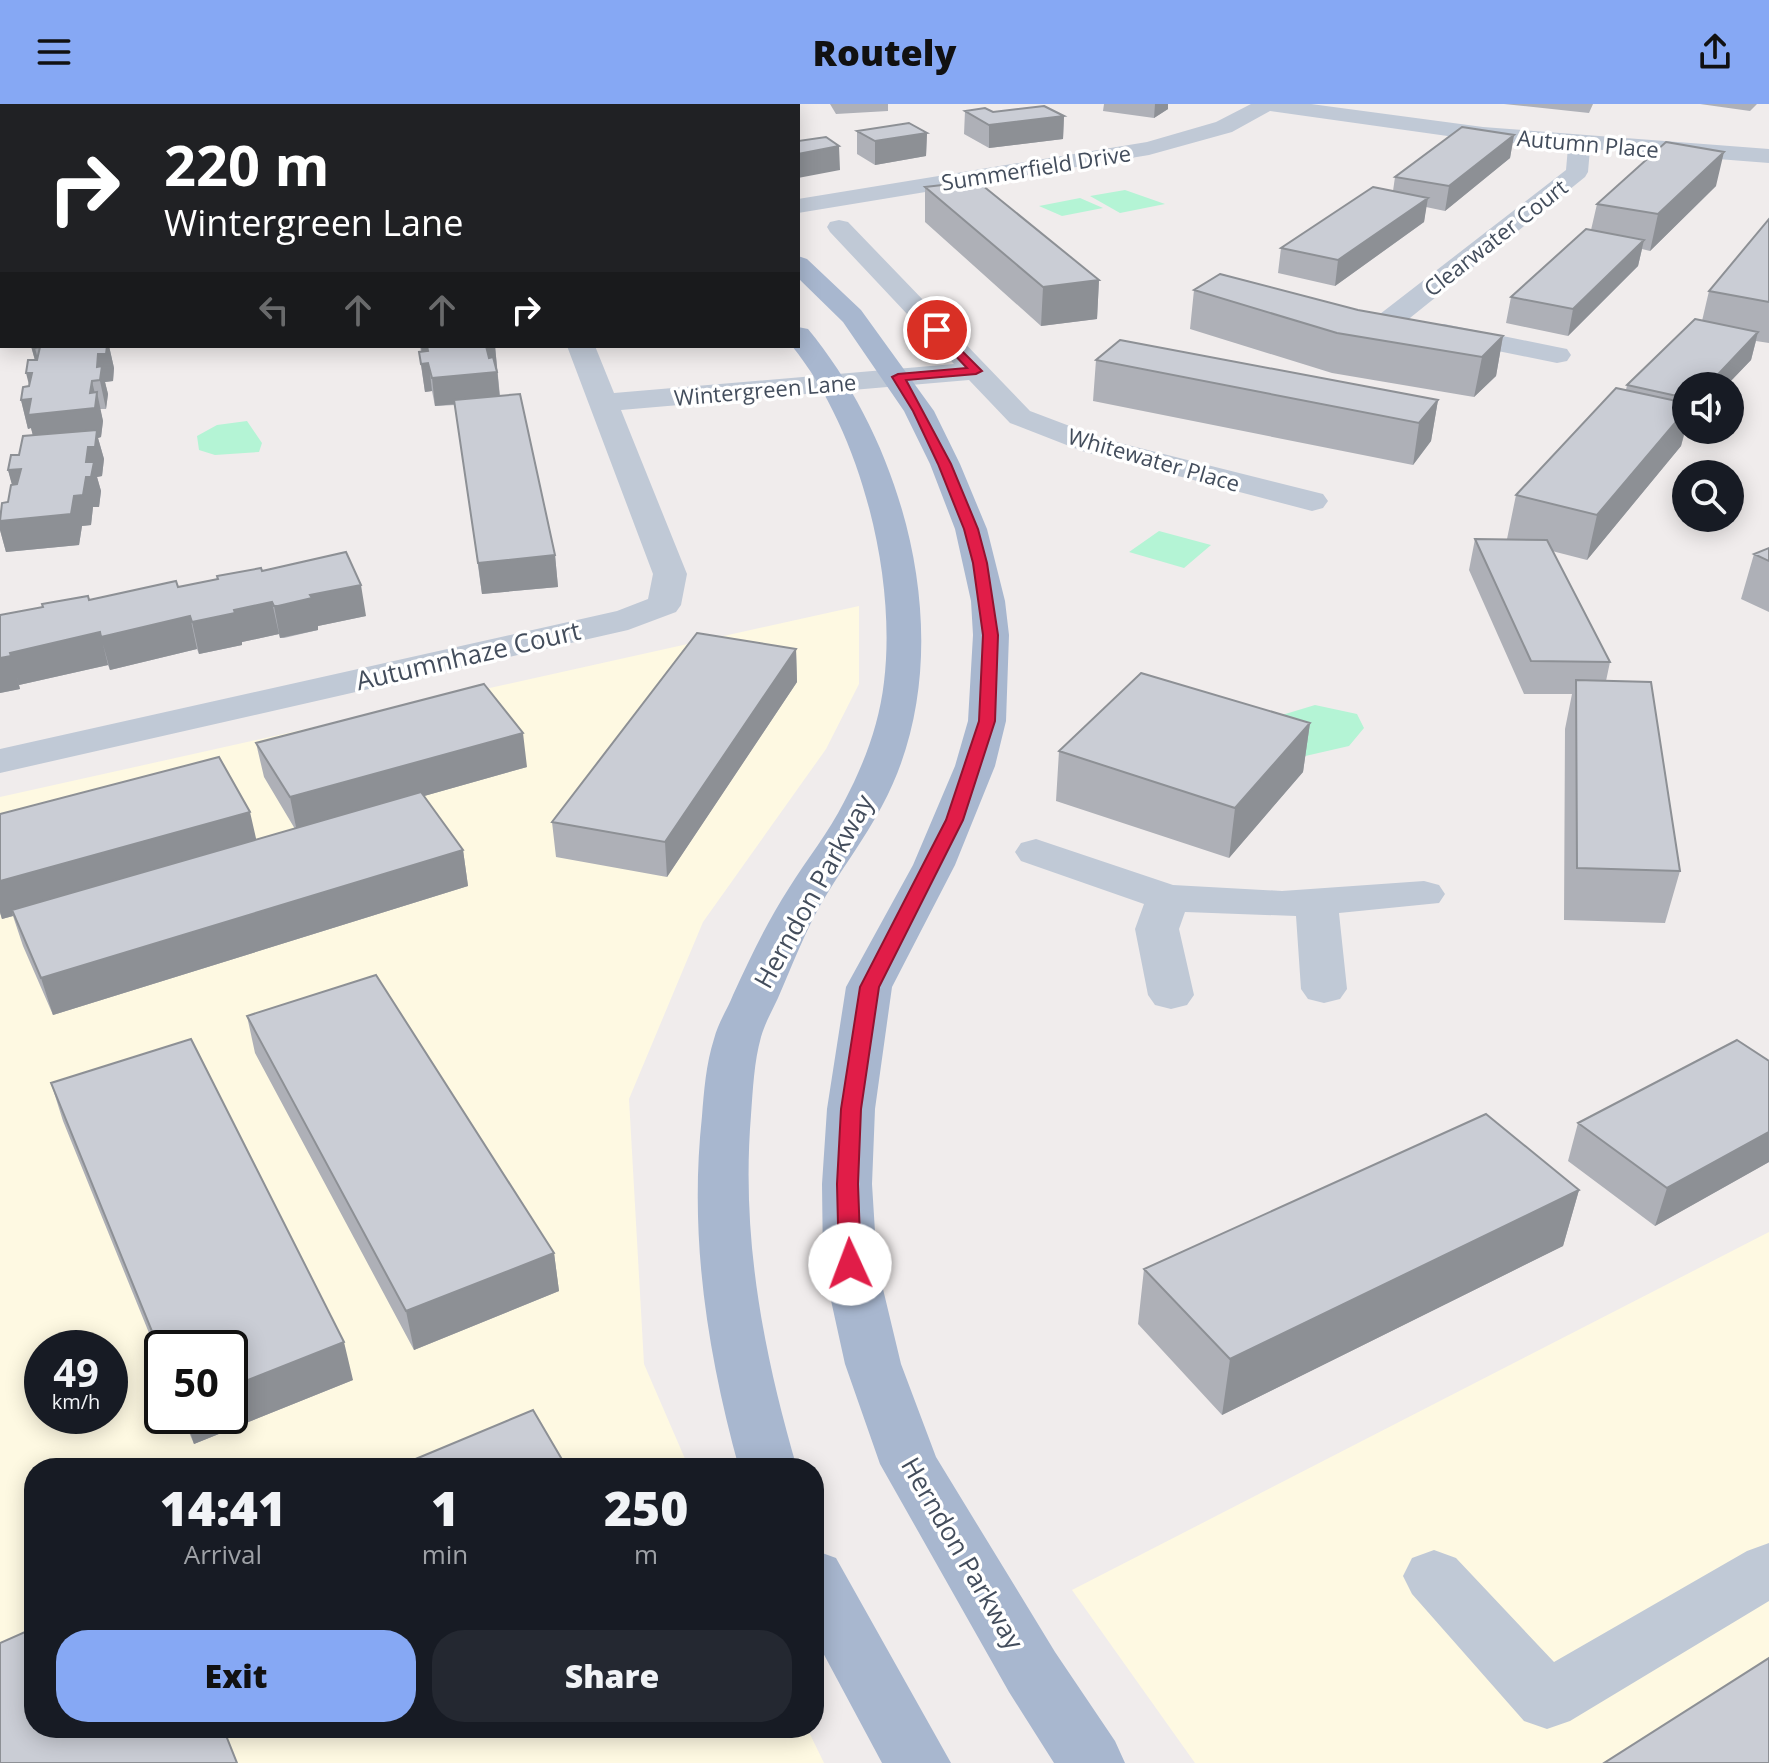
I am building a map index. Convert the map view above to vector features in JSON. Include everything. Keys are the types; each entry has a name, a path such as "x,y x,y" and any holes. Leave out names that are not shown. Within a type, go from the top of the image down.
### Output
{"main road":[{"name":"Herndon Parkway","path":"800,266 852,316 898,377 919,411 945,464 971,529 988,601 990,679 987,721 955,820 869,987 851,1109 847,1184 850,1264 873,1364 909,1464 1024,1659 1091,1763"},
{"name":"Herndon Parkway","path":"765,1458 739,1368 726,1290 721,1179 738,1038 766,971 799,905 864,804 884,759 899,710 905,668 907,616 894,541 864,444 833,383 800,338"},
{"path":"824,1594 917,1763"}],"street":[{"name":"Autumn Place","path":"1266,104 1413,125 1579,143 1769,156"},
{"name":"Summerfield Drive","path":"800,206 1149,148 1224,127 1266,104"},
{"name":"Clearwater Court","path":"1390,320 1577,172 1579,143"},
{"name":"Whitewater Place","path":"839,227 1020,417 1093,445 1312,501"},
{"path":"1360,314 1557,355"},
{"name":"Autumnhaze Court","path":"0,761 628,619 664,605 670,574 582,348"},
{"name":"Wintergreen Lane","path":"603,403 976,371"},
{"path":"1036,852 1168,898 1282,904 1424,894"},
{"path":"1168,898 1157,929 1171,995"},
{"path":"1316,902 1324,989"},
{"path":"1434,1576 1547,1700 1769,1569"}],"shaded area":[{"path":"859,606 859,684 826,749 703,922 629,1099 644,1364 685,1458 24,1458 24,1738 812,1738 824,1763 0,1763 0,797"},
{"path":"1769,1232 1769,1763 1195,1763 1072,1590"}],"green space":[{"path":"1125,190 1165,204 1120,213 1090,196"},
{"path":"1080,198 1103,208 1062,216 1039,206"},
{"path":"247,421 262,443 259,452 215,455 199,450 197,436 217,425"},
{"path":"1159,531 1211,545 1184,568 1129,552"},
{"path":"1315,705 1357,714 1364,728 1349,746 1301,757 1261,739 1282,715"}],"building":[{"path":"1044,106 1064,116 989,125 965,111 985,108 993,112"},
{"path":"909,123 927,133 875,141 857,131"},
{"path":"1462,127 1514,135 1449,186 1395,177"},
{"path":"826,137 839,146 800,154 800,141"},
{"path":"1666,142 1724,152 1658,214 1597,204"},
{"path":"977,181 1099,280 1043,287 925,187"},
{"path":"1373,187 1428,198 1338,260 1281,248"},
{"path":"1769,219 1769,302 1709,291"},
{"path":"1586,229 1644,240 1573,309 1511,297"},
{"path":"1220,274 1358,310 1503,336 1482,357 1337,333 1194,290"},
{"path":"1695,319 1758,332 1720,372 1672,372 1672,395 1627,385"},
{"path":"1120,340 1438,400 1419,423 1096,360"},
{"path":"40,348 107,348 106,354 98,354 97,367 102,366 100,380 92,381 90,393 97,392 95,408 28,415 31,399 21,400 23,387 29,386 32,373 26,373 28,360 37,360"},
{"path":"427,348 486,348 497,372 432,378 428,363 421,364 419,352 428,351"},
{"path":"1616,388 1672,400 1672,427 1597,515 1516,495"},
{"path":"520,394 555,555 478,563 454,400"},
{"path":"97,430 95,447 88,447 86,462 94,462 91,477 86,477 83,495 74,496 71,514 0,521 2,503 8,502 11,485 17,484 21,469 8,470 11,455 19,455 23,436"},
{"path":"1475,539 1547,540 1610,662 1531,661"},
{"path":"1769,548 1769,561 1754,554"},
{"path":"346,552 361,585 310,595 312,598 278,606 272,602 192,622 190,616 101,637 100,632 0,658 0,615 43,607 42,604 88,596 89,600 176,581 178,587 218,579 217,576 261,568 262,571"},
{"path":"697,633 796,649 665,842 552,822"},
{"path":"1141,673 1310,723 1235,808 1059,751"},
{"path":"1576,680 1651,682 1680,871 1577,868"},
{"path":"484,684 523,733 290,797 256,743"},
{"path":"219,757 250,812 0,881 0,814"},
{"path":"421,792 463,850 41,978 12,910"},
{"path":"376,975 554,1253 406,1311 247,1016"},
{"path":"191,1039 344,1342 248,1380 248,1330 151,1330 51,1083"},
{"path":"1737,1040 1769,1061 1769,1132 1667,1188 1578,1123"},
{"path":"1486,1114 1579,1190 1230,1359 1144,1269"},
{"path":"533,1410 561,1458 418,1458"},
{"path":"24,1632 24,1738 227,1738 237,1763 0,1763 0,1643"},
{"path":"1769,1658 1769,1763 1604,1763"}],"route":[{"path":"850,1264 847,1184 851,1109 869,987 955,820 975,766 987,721 991,635 980,563 971,529 945,464 898,377 976,371 937,330"}]}
